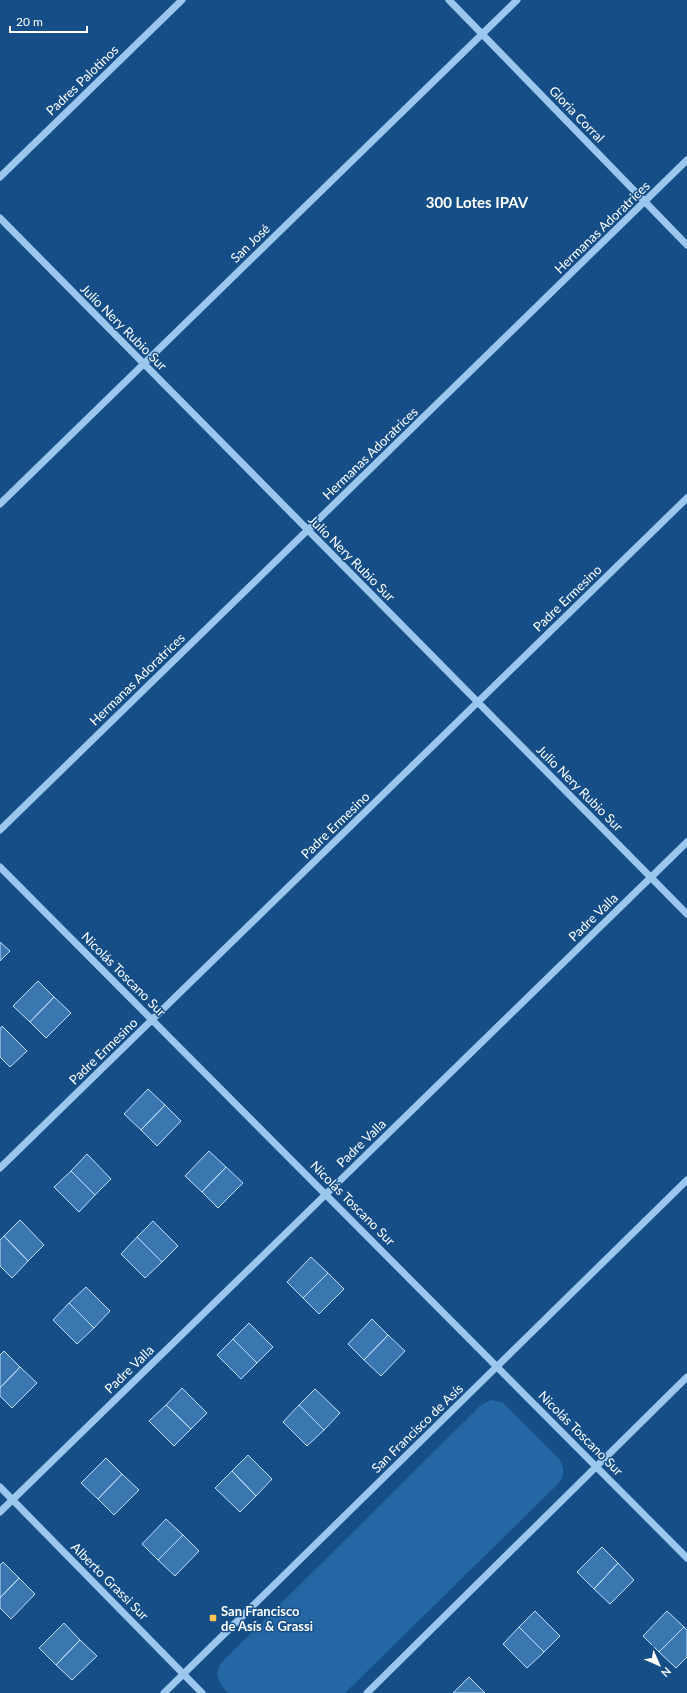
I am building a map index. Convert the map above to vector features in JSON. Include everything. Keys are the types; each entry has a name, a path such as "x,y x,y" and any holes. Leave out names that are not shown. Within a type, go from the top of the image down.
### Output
{"street":[{"name":"Padres Palotinos","path":"0,177 182,0"},
{"name":"Gloria Corral","path":"449,0 687,245"},
{"name":"San José","path":"0,504 517,0"},
{"name":"Hermanas Adoratrices","path":"0,830 687,160"},
{"name":"Julio Nery Rubio Sur","path":"0,218 687,914"},
{"name":"Padre Ermesino","path":"0,1168 687,498"},
{"name":"Padre Valla","path":"0,1512 687,842"},
{"name":"Nicolás Toscano Sur","path":"0,866 687,1558"},
{"name":"San Francisco de Asís","path":"164,1693 687,1180"},
{"path":"367,1693 687,1377"},
{"name":"Alberto Grassi Sur","path":"0,1487 202,1693"}],"shaded area":[{"path":"491,1400 502,1402 558,1458 563,1468 563,1474 558,1484 345,1693 228,1693 218,1678 219,1666 222,1662 481,1405"}],"building":[{"path":"0,942 10,951 0,961"},
{"path":"38,981 54,997 30,1022 13,1006"},
{"path":"54,997 71,1013 46,1038 30,1022"},
{"path":"2,1026 27,1051 10,1067 0,1057 0,1029"},
{"path":"148,1089 165,1105 141,1130 124,1114"},
{"path":"165,1105 181,1121 157,1146 141,1130"},
{"path":"209,1151 226,1167 202,1192 185,1176"},
{"path":"87,1154 111,1179 95,1195 71,1171"},
{"path":"226,1167 243,1183 218,1208 202,1192"},
{"path":"71,1171 95,1195 79,1212 54,1187"},
{"path":"20,1220 44,1245 28,1261 4,1236"},
{"path":"153,1221 178,1246 162,1262 137,1237"},
{"path":"4,1236 28,1261 12,1278 0,1266 0,1240"},
{"path":"137,1237 162,1262 145,1278 121,1254"},
{"path":"311,1257 328,1273 303,1298 287,1282"},
{"path":"328,1273 344,1289 319,1314 303,1298"},
{"path":"86,1287 110,1311 94,1328 69,1303"},
{"path":"69,1303 94,1328 77,1344 53,1320"},
{"path":"372,1319 388,1335 364,1360 348,1344"},
{"path":"249,1323 273,1347 257,1363 233,1339"},
{"path":"388,1335 405,1351 381,1376 364,1360"},
{"path":"233,1339 257,1363 241,1379 217,1355"},
{"path":"4,1351 20,1367 0,1388 0,1355"},
{"path":"20,1367 37,1383 12,1408 0,1396 0,1388"},
{"path":"182,1388 207,1413 191,1429 166,1405"},
{"path":"315,1389 340,1413 324,1430 299,1405"},
{"path":"166,1405 191,1429 174,1446 149,1421"},
{"path":"299,1405 324,1430 307,1446 283,1422"},
{"path":"248,1455 272,1479 256,1496 232,1471"},
{"path":"106,1458 122,1474 98,1499 81,1483"},
{"path":"232,1471 256,1496 240,1512 215,1488"},
{"path":"122,1474 139,1490 114,1515 98,1499"},
{"path":"166,1519 183,1535 158,1560 142,1544"},
{"path":"183,1535 199,1551 175,1576 158,1560"},
{"path":"602,1547 618,1563 594,1589 577,1572"},
{"path":"3,1562 19,1578 0,1598 0,1565"},
{"path":"618,1563 634,1580 610,1604 594,1589"},
{"path":"19,1578 35,1594 11,1619 0,1608 0,1598"},
{"path":"535,1611 560,1636 544,1652 519,1627"},
{"path":"667,1611 684,1627 659,1652 643,1636"},
{"path":"64,1623 80,1640 56,1665 39,1648"},
{"path":"519,1627 544,1652 527,1668 503,1644"},
{"path":"684,1627 687,1630 687,1657 676,1668 659,1652"},
{"path":"80,1640 97,1656 72,1680 56,1665"},
{"path":"469,1677 485,1693 453,1693"}],"place":[{"name":"San Francisco de Asís & Grassi","path":"213,1618"}],"district":[{"name":"300 Lotes IPAV","path":"477,203"}]}
